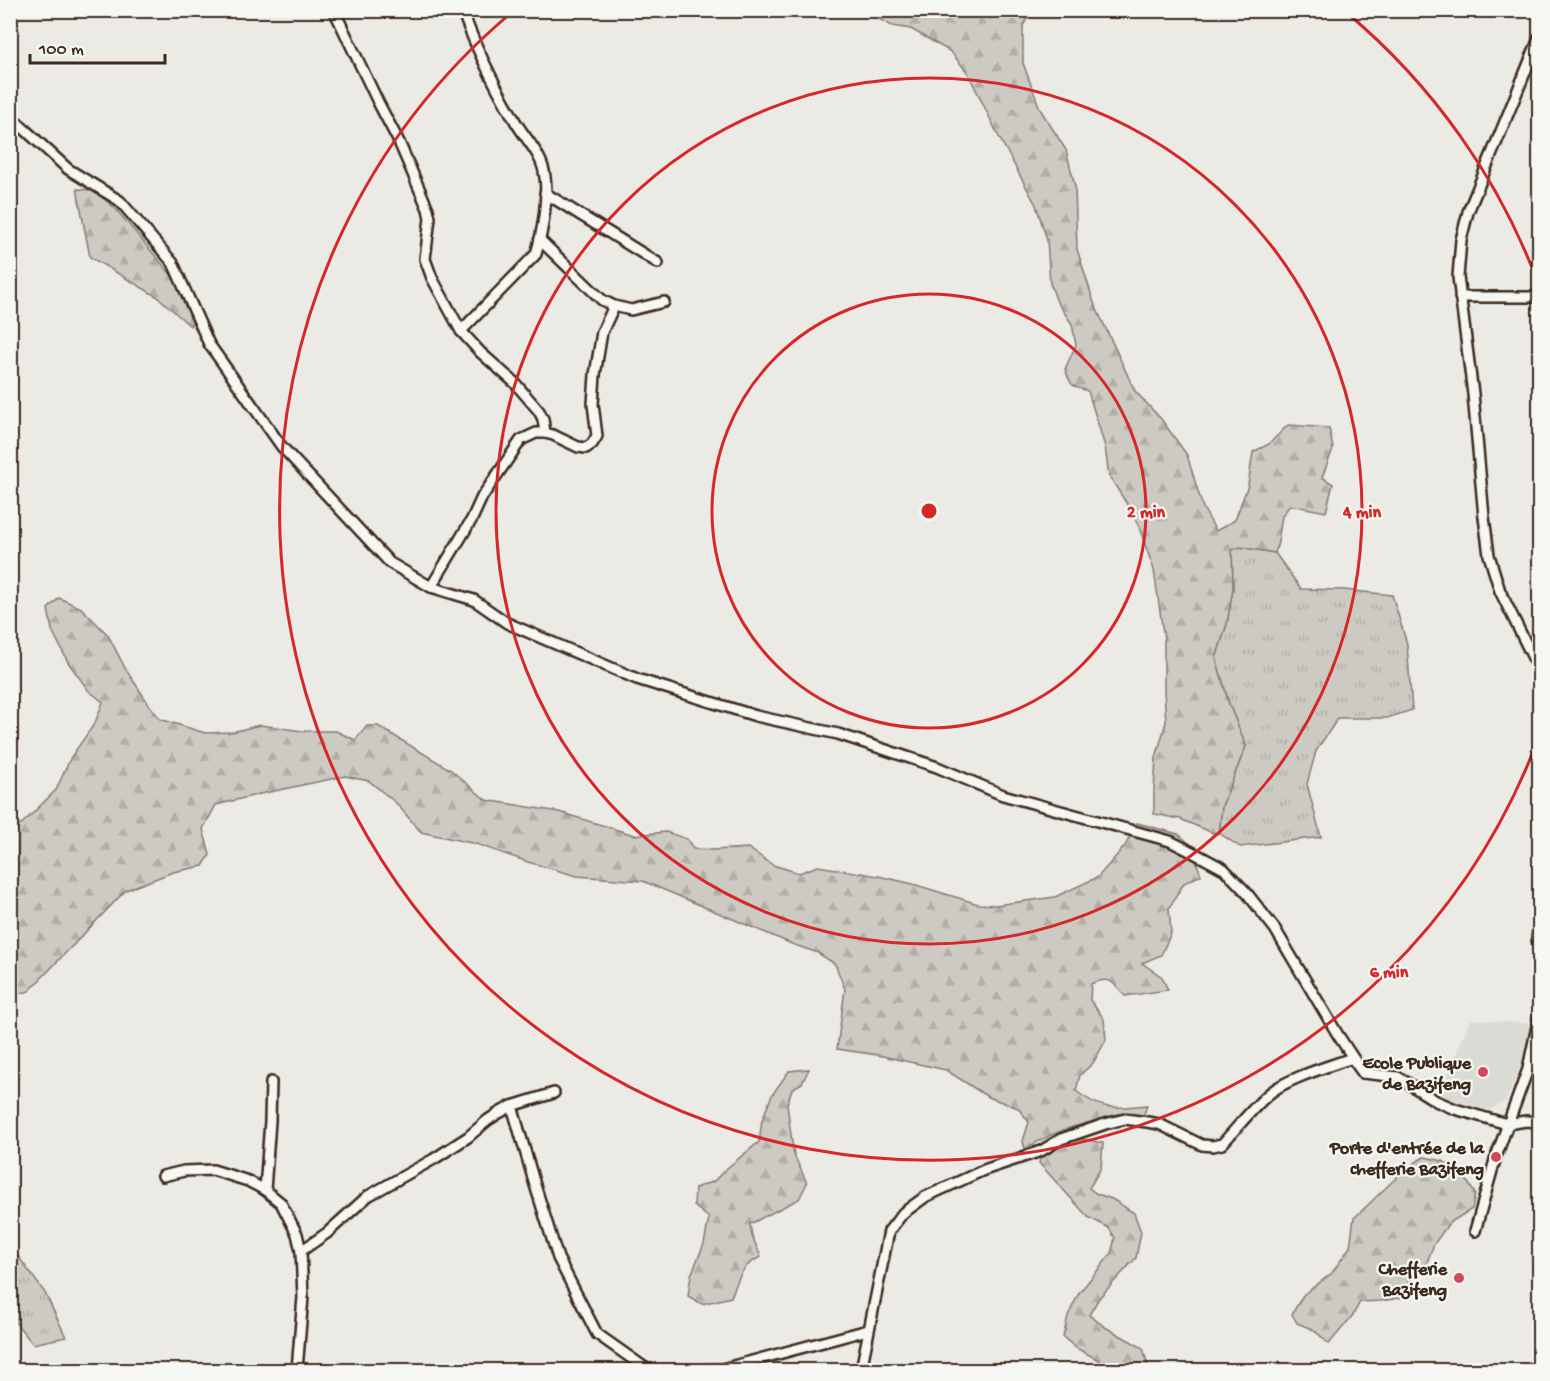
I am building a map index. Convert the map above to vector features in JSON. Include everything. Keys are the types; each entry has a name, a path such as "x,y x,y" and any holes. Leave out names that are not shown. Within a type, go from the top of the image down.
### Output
{"street":[{"path":"334,10 399,142 428,209 430,218 425,259 432,278 461,331 480,352 515,383 539,411 545,433"},
{"path":"461,331 536,254 540,240 546,181 544,168 489,76 462,10"},
{"path":"1539,36 1468,212 1461,240 1458,277 1473,393 1489,555 1500,591 1539,672"},
{"path":"10,116 69,169 120,201 173,263 209,344 282,447 390,563 431,587 474,600 507,623 637,680 756,716 838,734 937,767 1003,795 1170,841 1196,854 1224,869 1246,892 1275,929 1363,1073"},
{"path":"545,193 658,263"},
{"path":"540,240 602,300 631,310 664,302"},
{"path":"1460,297 1539,297"},
{"path":"431,587 472,519 482,497 521,441 536,433 545,433 578,447 586,448 592,444 597,436 593,404 595,375 602,332 614,306"},
{"path":"1539,923 1537,938 1539,957"},
{"path":"1475,1231 1496,1157 1528,1069 1539,1012"},
{"path":"861,1371 889,1231 903,1213 925,1197 984,1170 1041,1150 1061,1139 1125,1119 1159,1124 1202,1145 1222,1144 1272,1091 1352,1058 1363,1073 1398,1077 1436,1101 1455,1109 1507,1125 1526,1121 1539,1122"},
{"path":"264,1190 271,1082"},
{"path":"300,1251 327,1233 368,1196 434,1159 468,1137 488,1120 512,1107 554,1093"},
{"path":"512,1107 558,1258 592,1325 597,1334 648,1371"},
{"path":"163,1176 184,1171 213,1170 248,1181 281,1203 297,1234 300,1251 303,1297 297,1371"},
{"path":"699,1371 722,1370 868,1330"}],"shaded area":[{"name":"Ecole Publique de Bazifeng","path":"1470,1019 1531,1024 1522,1063 1506,1101 1489,1110 1439,1097"}],"green space":[{"path":"864,11 1031,11 1023,26 1023,63 1040,109 1066,150 1075,186 1077,249 1094,303 1135,391 1161,419 1187,455 1203,508 1216,531 1235,520 1248,485 1253,452 1269,444 1288,425 1329,428 1333,449 1322,477 1333,484 1326,512 1290,505 1282,516 1275,553 1240,547 1232,550 1233,588 1227,624 1216,658 1229,704 1246,746 1222,806 1219,833 1213,833 1180,819 1154,814 1156,758 1166,722 1164,639 1154,570 1139,527 1109,476 1105,447 1088,391 1072,385 1065,369 1076,345 1072,324 1057,302 1050,283 1047,240 1036,205 968,73 951,52 911,29 892,26"},
{"path":"77,189 93,190 115,208 184,290 197,317 190,326 158,297 90,257"},
{"path":"1240,547 1275,553 1301,589 1344,590 1392,595 1407,644 1412,710 1387,718 1338,718 1316,751 1307,784 1321,837 1240,847 1219,833 1222,806 1246,746 1229,704 1216,658 1227,624 1233,588 1232,550"},
{"path":"59,598 81,608 108,635 125,668 160,719 205,733 232,732 260,725 302,731 336,731 355,740 367,726 378,726 451,770 486,800 559,812 634,835 666,832 687,839 693,849 748,848 773,865 799,873 818,866 878,876 978,904 996,905 1055,897 1098,877 1125,846 1137,823 1178,834 1190,844 1201,875 1184,883 1169,908 1171,933 1161,955 1142,963 1162,977 1168,990 1125,996 1110,981 1102,980 1091,984 1090,1000 1104,1019 1106,1040 1093,1063 1080,1075 1076,1091 1085,1098 1110,1107 1147,1105 1144,1114 1138,1122 1109,1120 1065,1129 1025,1149 1023,1141 1029,1122 1018,1108 988,1097 946,1070 878,1055 837,1049 845,989 835,964 818,953 643,881 577,876 476,844 421,832 396,803 369,781 345,776 216,805 203,829 210,855 203,866 173,872 126,890 29,991 11,996 10,833 56,790 71,757 95,723 103,702 88,690 68,662 52,630 48,609"},
{"path":"809,1069 802,1083 792,1089 787,1104 794,1155 807,1183 799,1199 750,1224 752,1236 761,1257 745,1268 731,1297 702,1304 688,1296 691,1275 704,1244 709,1218 694,1206 695,1188 714,1181 759,1142 762,1120 772,1095 789,1071"},
{"path":"1076,1139 1103,1143 1101,1168 1089,1188 1134,1213 1141,1232 1136,1258 1099,1298 1089,1315 1105,1327 1143,1348 1149,1370 1104,1370 1099,1360 1076,1348 1063,1337 1068,1316 1079,1293 1111,1254 1115,1238 1109,1228 1088,1217 1039,1163 1042,1154 1057,1145"},
{"path":"1424,1157 1443,1161 1466,1179 1475,1194 1472,1209 1449,1223 1434,1244 1427,1262 1411,1279 1411,1296 1360,1302 1353,1315 1329,1344 1314,1330 1297,1323 1292,1314 1303,1295 1332,1273 1350,1247 1354,1218 1396,1178"},
{"path":"10,1245 45,1293 66,1337 33,1344 11,1317"}],"place":[{"name":"Ecole Publique de Bazifeng","path":"1483,1072"},
{"name":"Porte d'entrée de la chefferie Bazifeng","path":"1496,1157"},
{"name":"Chefferie Bazifeng","path":"1459,1278"}]}
